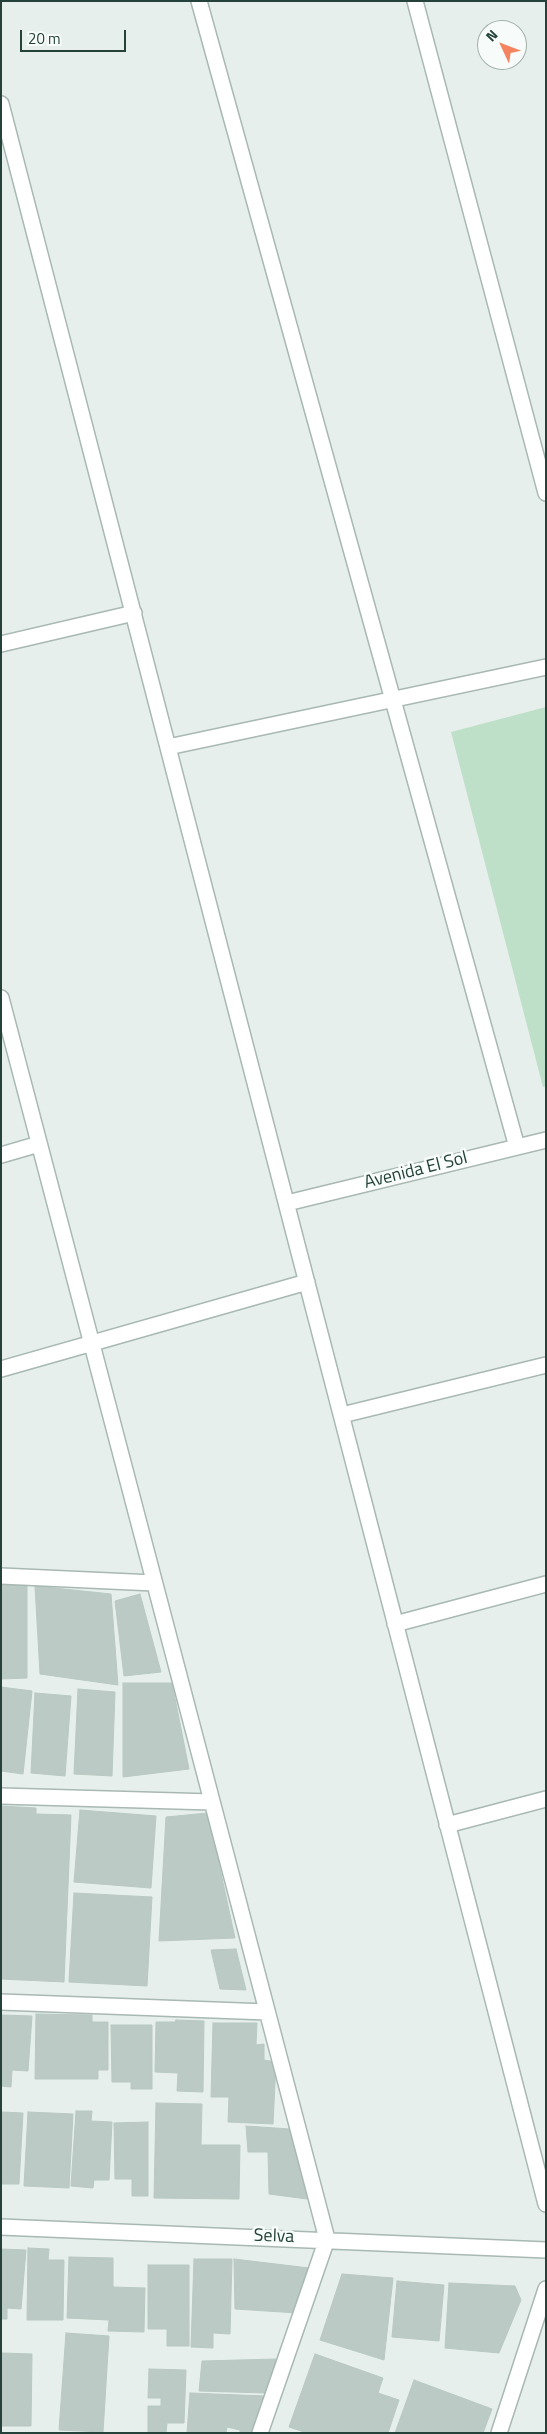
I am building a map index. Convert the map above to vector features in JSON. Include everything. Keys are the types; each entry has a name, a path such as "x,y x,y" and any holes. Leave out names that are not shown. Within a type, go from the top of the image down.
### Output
{"street":[{"path":"200,1 517,1147"},
{"path":"415,1 546,493"},
{"path":"1,104 546,2204"},
{"path":"1,644 134,613"},
{"path":"168,747 546,667"},
{"path":"1,998 327,2239 260,2433"},
{"name":"Avenida El Sol","path":"286,1203 546,1140"},
{"path":"1,1155 39,1144"},
{"path":"1,1369 307,1282"},
{"path":"342,1416 546,1365"},
{"path":"1,1576 154,1583"},
{"path":"395,1624 546,1584"},
{"path":"1,1796 212,1802"},
{"path":"447,1825 546,1800"},
{"path":"1,2002 267,2012"},
{"name":"Selva","path":"1,2227 327,2239 546,2250"},
{"path":"499,2433 546,2289"}],"green space":[{"path":"546,707 546,1086 543,1087 451,732"}],"building":[{"path":"1,1584 27,1586 27,1678 1,1679"},
{"path":"35,1586 111,1594 118,1685 40,1674"},
{"path":"140,1594 161,1672 124,1676 115,1601"},
{"path":"123,1683 172,1683 189,1769 123,1777"},
{"path":"1,1687 32,1691 23,1774 1,1771"},
{"path":"78,1689 115,1692 112,1776 74,1774"},
{"path":"35,1693 71,1696 65,1776 31,1773"},
{"path":"1,1806 36,1808 36,1814 71,1815 64,1982 1,1979"},
{"path":"80,1810 156,1816 151,1888 74,1882"},
{"path":"208,1813 235,1938 159,1941 166,1817"},
{"path":"74,1893 152,1897 147,1986 69,1982"},
{"path":"236,1949 246,1990 220,1989 211,1950"},
{"path":"36,2014 92,2015 92,2022 108,2022 108,2070 98,2070 98,2079 35,2079"},
{"path":"1,2015 32,2016 28,2071 12,2070 11,2087 1,2086"},
{"path":"176,2020 204,2021 203,2092 177,2091 178,2073 155,2072 156,2022 175,2022"},
{"path":"213,2023 257,2023 256,2045 264,2044 264,2060 276,2062 273,2124 228,2122 229,2097 211,2097"},
{"path":"111,2025 152,2025 152,2089 131,2089 131,2082 112,2082"},
{"path":"156,2103 202,2104 201,2145 240,2145 239,2199 154,2198"},
{"path":"76,2111 92,2111 91,2121 112,2122 109,2180 94,2180 93,2188 71,2186"},
{"path":"1,2112 23,2113 19,2184 1,2184"},
{"path":"28,2112 73,2114 69,2188 24,2186"},
{"path":"148,2122 148,2196 132,2196 132,2179 115,2179 114,2123"},
{"path":"246,2126 290,2129 307,2199 269,2194 268,2152 248,2152"},
{"path":"28,2248 49,2249 48,2260 64,2260 63,2320 27,2320"},
{"path":"1,2249 26,2250 21,2309 7,2308 7,2319 1,2319"},
{"path":"69,2257 113,2258 113,2287 145,2288 144,2332 108,2331 109,2320 67,2318"},
{"path":"194,2259 232,2259 230,2334 213,2333 213,2348 191,2347"},
{"path":"234,2259 309,2268 297,2313 235,2309"},
{"path":"148,2265 189,2265 189,2346 167,2346 167,2329 148,2329"},
{"path":"342,2274 393,2278 384,2360 320,2340"},
{"path":"397,2281 444,2285 439,2341 392,2337"},
{"path":"449,2283 515,2286 521,2300 499,2353 445,2348"},
{"path":"66,2333 109,2336 103,2432 59,2430"},
{"path":"1,2353 32,2354 31,2426 1,2426"},
{"path":"315,2354 383,2378 378,2393 399,2400 388,2433 307,2433 289,2427"},
{"path":"277,2359 265,2393 199,2391 202,2361"},
{"path":"149,2369 186,2370 184,2423 167,2423 166,2433 148,2433 148,2406 161,2406 161,2398 148,2398"},
{"path":"414,2380 492,2409 483,2433 395,2433"},
{"path":"190,2393 265,2396 255,2433 240,2433 240,2430 227,2427 226,2433 187,2433"}]}
